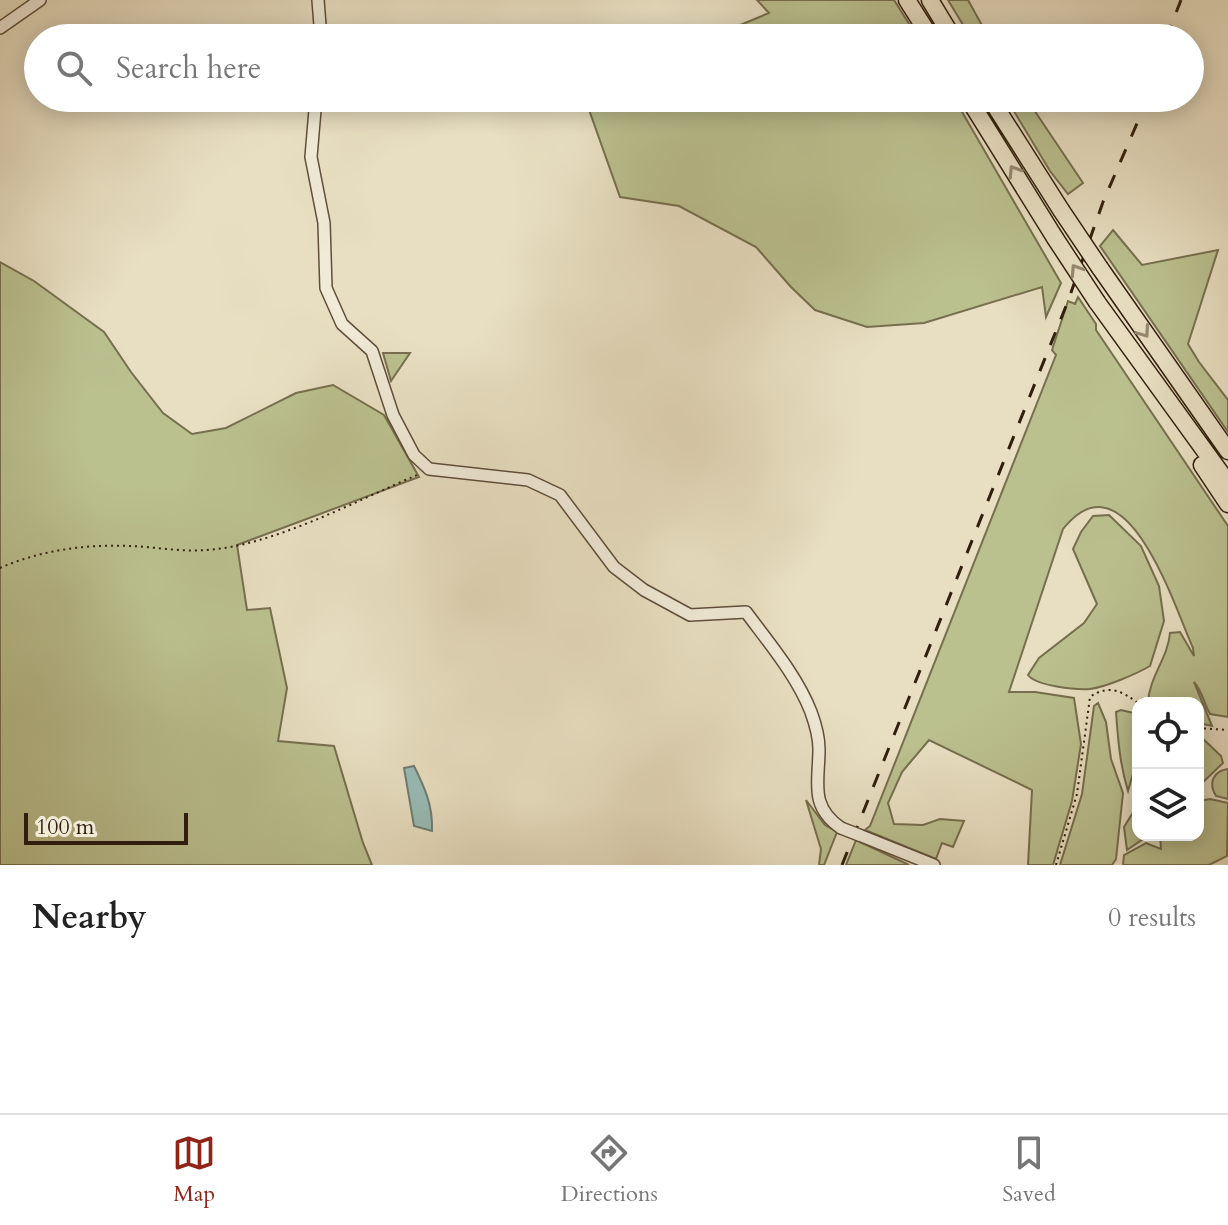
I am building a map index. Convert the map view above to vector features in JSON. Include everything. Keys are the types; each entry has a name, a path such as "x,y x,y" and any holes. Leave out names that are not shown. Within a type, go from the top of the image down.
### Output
{"highway":[{"path":"907,0 922,24"},
{"path":"930,0 945,24"},
{"path":"977,112 1097,302 1228,483"},
{"path":"999,112 1100,268 1228,451"},
{"path":"1142,365 1228,504"}],"street":[{"path":"0,28 40,0"},
{"path":"318,0 320,24"},
{"path":"315,112 311,157 324,223 326,288 342,324 372,351 393,415 414,455 429,469 528,480 560,495 614,567 644,590 690,615 746,612 781,660 810,711 819,745 817,785 820,802 829,820 841,828 934,865"}],"path":[{"path":"0,568 18,560 78,546 204,550 249,544 429,469"},
{"path":"1056,865 1077,794 1090,697 1099,690 1116,689 1132,699"},
{"path":"1204,728 1228,730"}],"green space":[{"path":"757,0 894,0 909,24 743,24 769,13"},
{"path":"948,0 968,0 981,24 963,24"},
{"path":"590,112 962,112 1061,283 1046,317 1042,287 924,323 867,327 815,310 756,247 679,206 620,197"},
{"path":"1014,112 1035,112 1083,183 1068,194 1050,171"},
{"path":"1113,230 1142,265 1218,250 1188,344 1228,400 1228,432 1100,246"},
{"path":"0,262 34,281 104,332 163,413 192,434 226,428 296,393 333,385 384,415 419,477 237,545 247,610 270,608 287,688 278,741 334,746 372,865 0,865"},
{"path":"1078,297 1096,324 1096,330 1228,526 1228,717 1210,714 1194,682 1200,697 1149,697 1170,633 1180,632 1194,656 1193,648 1160,571 1127,521 1107,508 1086,510 1063,529 1009,692 1074,698 1081,744 1072,801 1053,865 1028,865 1032,790 929,740 902,772 888,803 894,824 923,825 940,819 964,821 953,847 942,843 936,859 865,830 870,826 1056,355 1052,350 1068,301 1075,304"},
{"path":"383,353 410,353 391,381"},
{"path":"1109,515 1141,546 1159,586 1164,621 1150,666 1121,680 1090,689 1047,685 1032,679 1028,675 1039,658 1084,623 1097,604 1073,549 1093,516"},
{"path":"1098,703 1106,722 1111,759 1123,793 1116,859 1112,865 1060,865 1082,794 1094,706"},
{"path":"1204,706 1212,726 1204,724"},
{"path":"1116,712 1132,713 1132,777 1128,791 1121,762"},
{"path":"1204,740 1221,756 1223,763 1204,781"},
{"path":"1228,769 1228,799 1216,796 1212,782 1219,772"},
{"path":"806,800 825,825 837,832 824,865 819,865 821,849"},
{"path":"1204,800 1228,803 1227,856 1209,865 1123,865 1124,855 1146,843 1161,849 1160,841 1204,841"},
{"path":"1132,814 1132,841 1140,841 1127,850 1124,827"},
{"path":"856,840 909,865 846,865"}],"water":[{"path":"414,766 428,797 432,831 414,826 404,768"}],"railway":[{"path":"1172,24 1181,0"},
{"path":"842,865 1068,301 1103,202 1142,112"}]}
